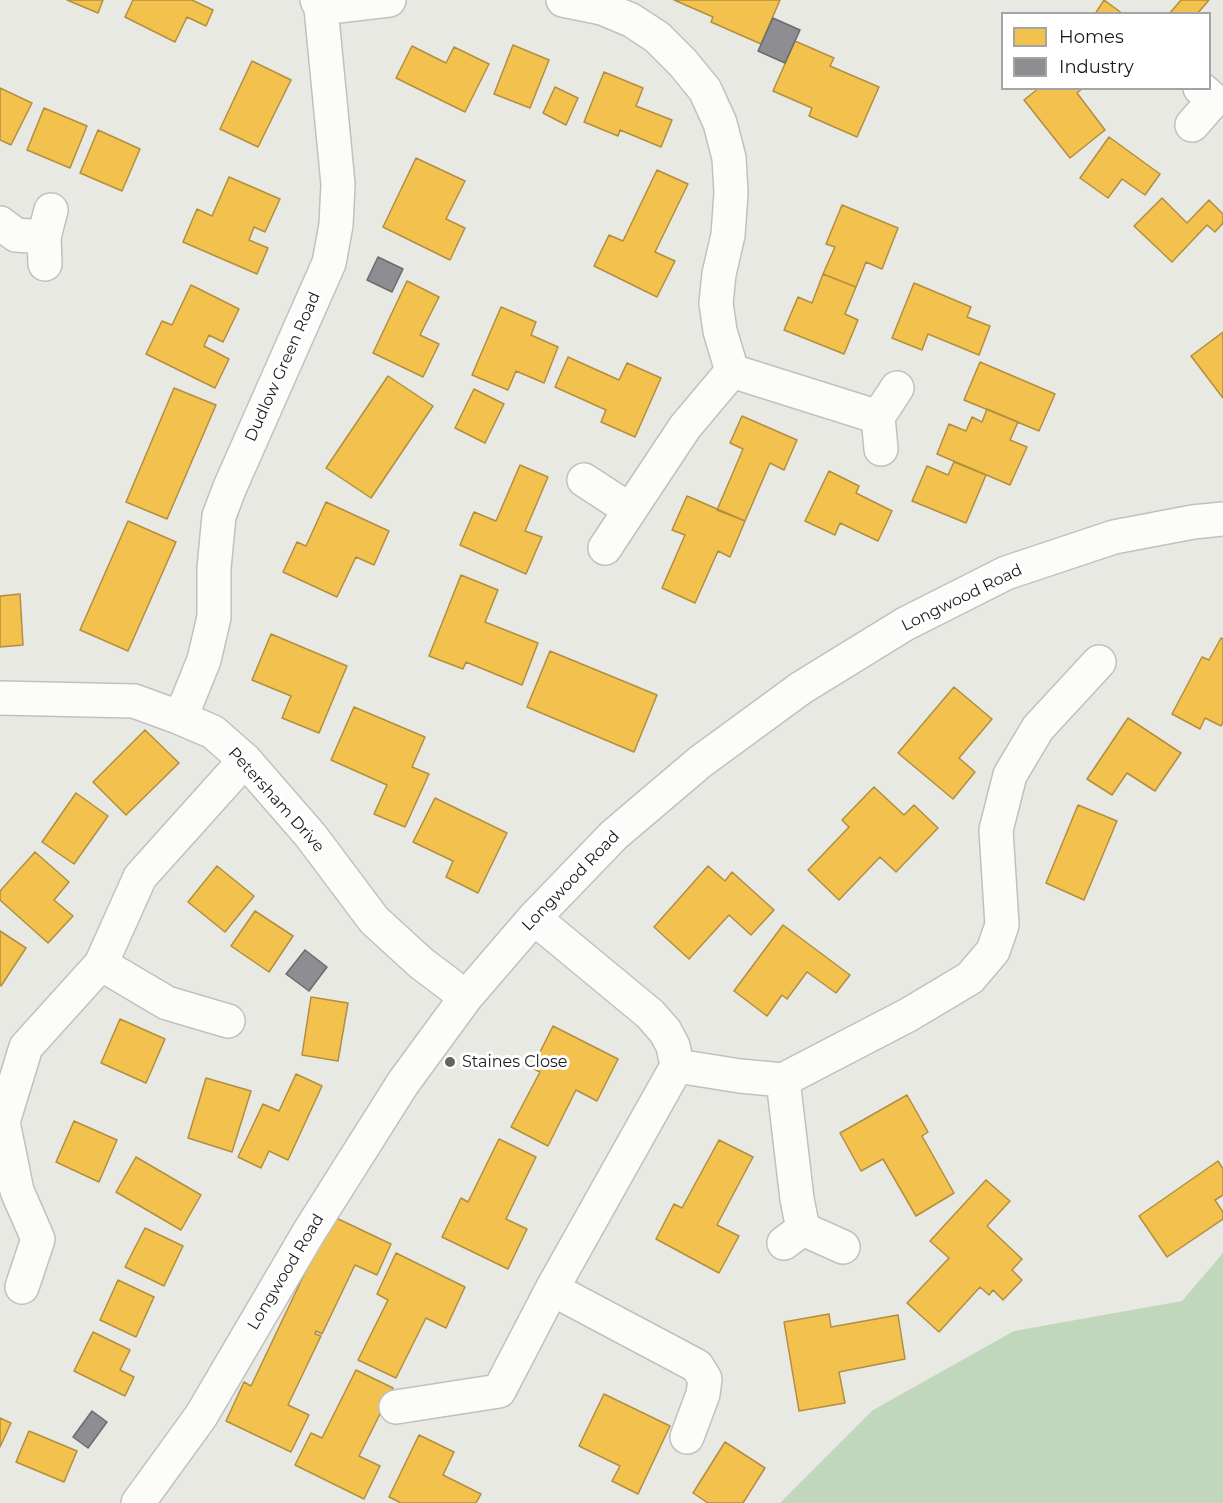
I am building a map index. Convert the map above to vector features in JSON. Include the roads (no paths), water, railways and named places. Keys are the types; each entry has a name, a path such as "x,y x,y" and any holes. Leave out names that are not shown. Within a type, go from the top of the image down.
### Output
{"street":[{"name":"Dudlow Green Road","path":"178,717 187,702 204,660 214,617 214,568 219,516 331,254 336,225 338,184 319,4 389,0"},
{"path":"568,0 602,8 631,20 657,37 683,63 705,90 720,123 729,158 731,193 728,235 719,274 716,303 720,332 732,371"},
{"path":"1192,125 1213,93"},
{"path":"0,223 16,235 47,237"},
{"path":"732,371 878,417"},
{"path":"604,549 685,427 732,371"},
{"path":"881,449 878,417 897,388"},
{"path":"584,480 630,510"},
{"name":"Longwood Road","path":"138,1503 201,1416 309,1232 402,1083 466,997 534,918 614,835 700,762 801,688 905,624 1006,573 1114,537 1193,522 1223,519"},
{"path":"677,1066 783,1080 908,1015 970,978 993,951 1002,925 996,830 1010,775 1038,728 1099,663"},
{"name":"Petersham Drive","path":"0,698 134,701 213,732 245,760 311,836 374,920 421,963 466,997"},
{"path":"22,1287 38,1239 17,1191 3,1122 26,1047 101,964 140,877 245,760"},
{"path":"396,1407 499,1391 552,1289 677,1066 673,1046 665,1031 650,1014 534,918"},
{"path":"101,964 167,1003 228,1021"},
{"path":"783,1080 797,1200 794,1236 843,1247"},
{"path":"552,1289 698,1366 705,1379 703,1394 687,1437"}],"place":[{"name":"Staines Close","path":"450,1062"}]}
